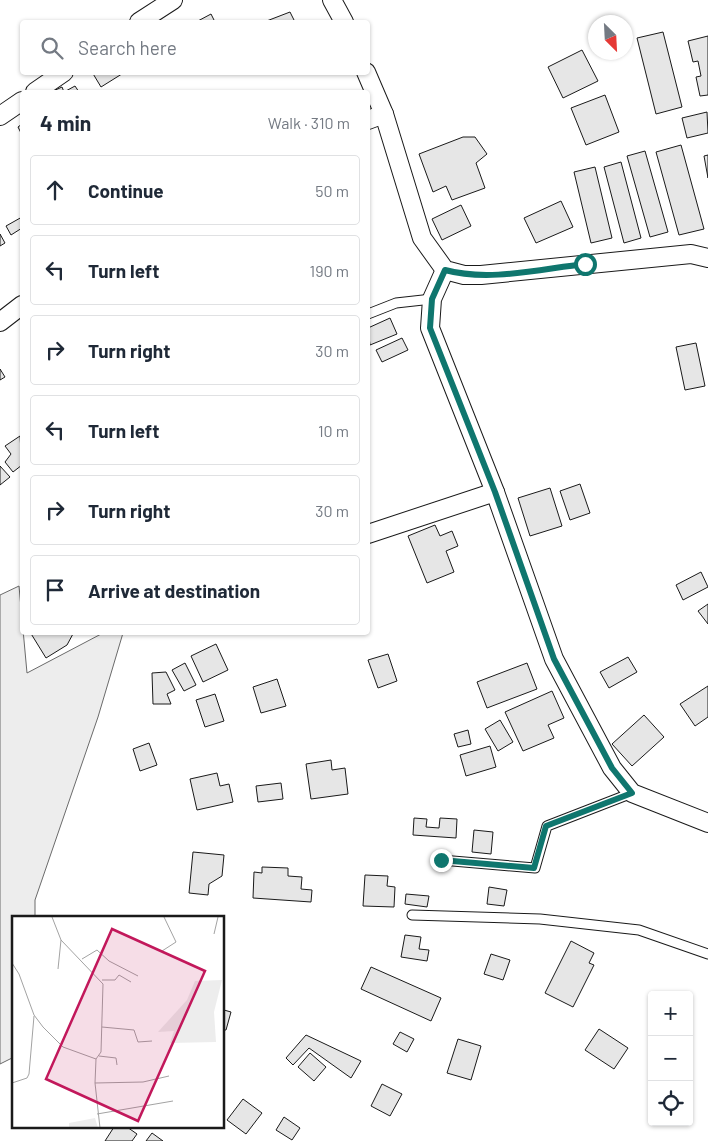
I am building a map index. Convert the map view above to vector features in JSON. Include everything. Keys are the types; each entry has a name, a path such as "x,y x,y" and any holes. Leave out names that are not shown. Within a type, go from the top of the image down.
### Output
{"street":[{"path":"142,20 173,0"},
{"path":"332,0 343,20"},
{"path":"38,90 60,75"},
{"path":"367,75 376,117 422,238 445,270 464,275 482,275 691,254 708,258"},
{"path":"0,116 20,102"},
{"path":"445,270 432,299 430,328 495,492 554,659 612,768 632,793 708,823"},
{"path":"0,322 20,307"},
{"path":"370,533 495,492"}],"lane":[{"path":"370,313 396,303 432,299"},
{"path":"441,860 534,868 546,826 632,793"},
{"path":"412,915 540,919 639,930 708,954"}],"shaded area":[{"path":"19,586 20,635 24,635 27,673 99,635 122,635 98,717 35,900 35,916 12,916 12,1058 0,1064 0,595"}],"building":[{"path":"290,12 294,20 269,20"},
{"path":"211,14 214,20 200,20"},
{"path":"663,32 682,107 656,114 637,38"},
{"path":"708,36 708,95 700,96 696,77 701,76 698,61 693,62 688,41"},
{"path":"582,50 598,81 563,98 548,67"},
{"path":"94,75 120,75 101,87"},
{"path":"75,86 78,90 68,90"},
{"path":"605,95 619,132 586,145 571,108"},
{"path":"707,112 708,133 687,138 682,118"},
{"path":"463,137 475,137 487,154 476,163 485,188 452,200 446,186 433,192 419,154"},
{"path":"681,145 704,229 679,235 656,152"},
{"path":"645,151 668,232 650,237 627,156"},
{"path":"708,155 708,178 704,156"},
{"path":"621,162 641,238 624,243 604,167"},
{"path":"595,167 612,238 591,243 574,172"},
{"path":"561,201 573,227 536,243 524,218"},
{"path":"461,205 471,226 442,240 432,219"},
{"path":"20,218 20,229 11,235 6,226"},
{"path":"0,234 5,243 0,246"},
{"path":"390,318 397,334 370,345 370,327"},
{"path":"402,338 408,350 382,362 376,350"},
{"path":"696,343 705,386 685,390 676,347"},
{"path":"0,369 5,377 0,380"},
{"path":"20,436 20,467 13,472 5,462 11,454 5,446"},
{"path":"0,466 10,477 0,485"},
{"path":"580,484 590,513 570,520 560,491"},
{"path":"550,488 562,526 530,536 518,498"},
{"path":"435,525 440,536 452,531 458,546 446,551 454,572 427,583 408,536"},
{"path":"701,572 708,587 683,600 676,585"},
{"path":"708,604 708,624 698,611"},
{"path":"32,635 72,635 67,645 46,658"},
{"path":"216,644 228,670 203,682 191,656"},
{"path":"388,654 397,681 378,688 368,660"},
{"path":"628,657 637,672 609,688 600,672"},
{"path":"185,663 196,685 184,691 172,670"},
{"path":"527,663 537,689 487,708 477,682"},
{"path":"166,672 175,690 167,694 171,704 153,704 152,673"},
{"path":"277,679 286,706 261,713 253,687"},
{"path":"708,686 708,717 695,726 680,704"},
{"path":"552,691 564,718 548,725 554,738 523,751 505,712"},
{"path":"215,694 224,721 205,727 196,700"},
{"path":"644,715 664,737 632,766 612,744"},
{"path":"500,720 513,742 498,751 485,729"},
{"path":"468,730 471,744 458,747 454,734"},
{"path":"149,743 157,765 140,771 133,749"},
{"path":"490,746 496,767 466,776 460,755"},
{"path":"331,760 332,770 345,768 348,794 311,799 306,764"},
{"path":"217,773 220,786 229,784 233,802 197,810 190,779"},
{"path":"281,783 283,799 258,802 256,786"},
{"path":"414,818 427,819 426,827 439,828 440,818 457,819 456,838 413,835"},
{"path":"474,830 493,832 491,854 472,852"},
{"path":"193,852 224,855 222,876 209,884 208,895 189,893"},
{"path":"262,867 288,868 288,876 302,877 301,889 312,890 311,902 253,898 254,872 262,873"},
{"path":"365,875 388,876 387,886 395,887 394,907 363,906"},
{"path":"489,887 507,890 504,906 487,904"},
{"path":"406,894 429,896 427,907 405,904"},
{"path":"405,935 421,937 419,949 429,950 427,961 401,957"},
{"path":"571,941 594,953 589,963 594,965 573,1007 545,993"},
{"path":"491,954 510,960 503,980 484,974"},
{"path":"371,967 441,998 431,1021 361,989"},
{"path":"225,1010 231,1012 225,1030"},
{"path":"599,1029 628,1048 614,1069 585,1050"},
{"path":"400,1032 414,1039 407,1052 393,1044"},
{"path":"306,1035 361,1061 351,1078 309,1048 293,1065 286,1058"},
{"path":"458,1039 481,1046 471,1080 447,1073"},
{"path":"310,1053 326,1067 314,1081 298,1067"},
{"path":"382,1084 402,1094 390,1116 371,1106"},
{"path":"243,1099 262,1113 246,1134 227,1120"},
{"path":"284,1117 300,1128 292,1140 276,1130"},
{"path":"113,1128 128,1128 137,1134 132,1141 105,1141"},
{"path":"152,1133 163,1141 146,1141"}],"route":[{"path":"441,860 534,868 546,826 632,793 612,768 554,659 495,492 430,328 432,299 445,270 464,275 482,275 585,264"}]}
